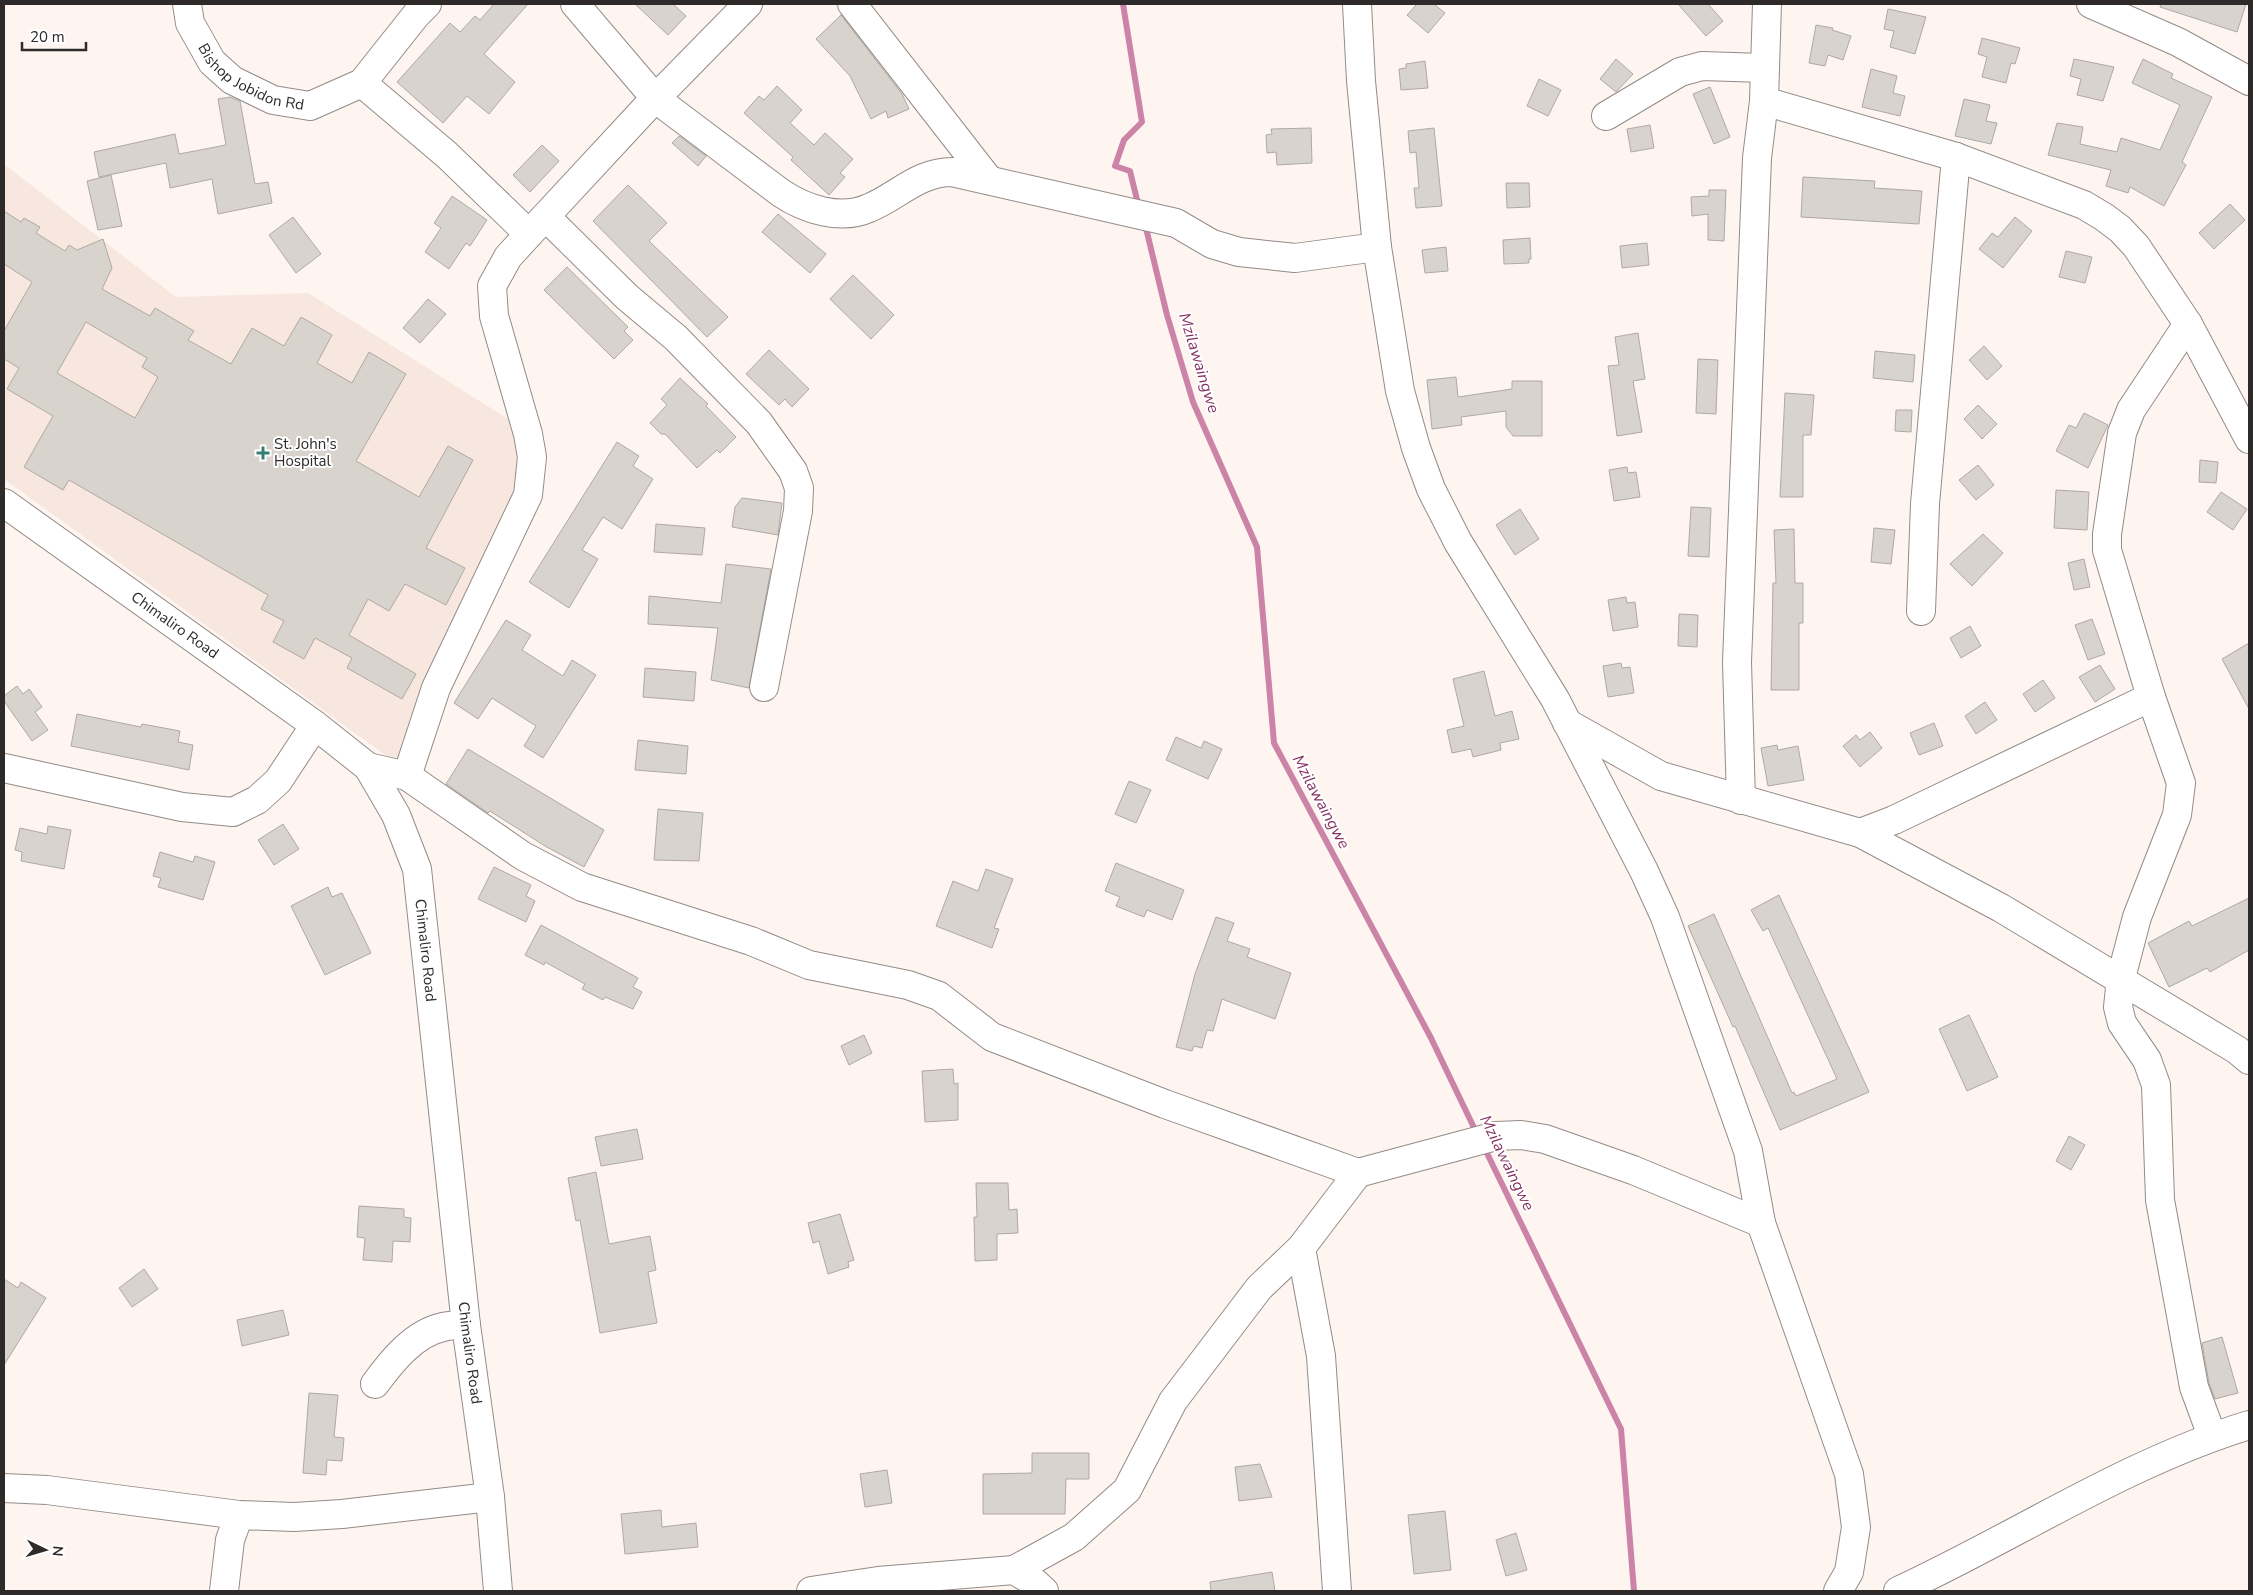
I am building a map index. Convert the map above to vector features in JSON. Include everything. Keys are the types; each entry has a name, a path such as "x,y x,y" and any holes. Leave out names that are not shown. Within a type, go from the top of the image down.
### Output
{"street":[{"name":"Bishop Jobidon Rd","path":"187,4 190,23 212,62 232,80 273,100 310,106 362,83 416,15 427,4"},
{"path":"575,4 656,99 780,193 795,203 815,210 853,212 868,208 921,178 940,172 952,172 1176,223 1212,244 1239,252 1295,258 1377,247"},
{"path":"407,776 436,688 528,495 532,457 528,434 494,316 492,286 508,257 537,225 748,4"},
{"path":"852,4 989,180"},
{"path":"1357,4 1361,80 1377,247 1400,391 1416,448 1431,489 1458,542 1567,723 1644,871 1665,917 1748,1151 1761,1223 1849,1474 1856,1527 1849,1572 1838,1591"},
{"path":"1741,800 1737,662 1757,158 1764,100 1767,4"},
{"path":"2091,4 2178,42 2249,81"},
{"path":"1606,116 1680,72 1702,66 1764,68"},
{"path":"362,83 447,155 537,225 676,338 759,422 792,472 799,488 798,511 764,687"},
{"path":"1764,100 1956,157 2084,205 2109,221 2136,246 2188,324 2249,439"},
{"path":"1921,611 1925,504 1956,157"},
{"path":"2188,324 2131,410 2119,449 2107,534 2107,550 2151,697 2181,783 2181,801 2158,866 2143,900 2121,978 2118,1008 2122,1023 2147,1060 2156,1085 2160,1200 2194,1387 2212,1436"},
{"name":"Chimaliro Road","path":"4,503 315,725 368,767 396,815 417,870 466,1325 490,1497 498,1591"},
{"path":"1860,832 1902,816 2151,697"},
{"path":"1567,723 1661,776 1860,832 2001,908 2121,978 2237,1050 2249,1060"},
{"path":"4,768 182,807 233,812 257,800 278,781 315,725"},
{"path":"368,767 407,776 523,856 582,887 751,941 809,965 916,987 939,996 992,1037 1165,1104 1358,1174 1496,1136 1521,1136 1545,1139 1632,1170 1761,1223"},
{"path":"811,1591 878,1581 1014,1570 1074,1537 1128,1490 1173,1401 1259,1288 1301,1248 1358,1174"},
{"path":"1301,1248 1321,1356 1337,1591"},
{"path":"375,1384 407,1348 422,1335 442,1327 466,1325"},
{"path":"1898,1591 2145,1466 2212,1436 2249,1425"},
{"path":"4,1488 46,1490 239,1515 294,1517 342,1514 490,1497"},
{"path":"224,1591 230,1540 239,1515"},
{"path":"1014,1570 1034,1582 1044,1591"}],"shaded area":[{"name":"St. John's Hospital","path":"4,164 176,297 308,293 521,427 523,501 399,765 4,479"}],"building":[{"path":"494,4 528,4 484,54 515,82 489,114 467,96 443,123 397,82 450,23 460,32 475,16 480,20"},
{"path":"635,4 673,4 686,16 668,35"},
{"path":"1417,4 1434,4 1445,13 1428,33 1407,15"},
{"path":"1678,4 1708,4 1723,21 1706,36"},
{"path":"2161,4 2246,4 2237,32 2160,7"},
{"path":"1888,9 1926,17 1915,54 1890,47 1894,31 1884,29"},
{"path":"841,15 902,94 909,109 888,118 886,111 871,119 850,76 816,39"},
{"path":"1816,25 1833,28 1832,30 1851,36 1843,60 1828,55 1825,66 1809,63"},
{"path":"1982,38 2020,48 2015,64 2011,63 2006,83 1982,77 1987,57 1978,54"},
{"path":"1616,59 1633,74 1616,92 1600,79"},
{"path":"2074,59 2114,67 2103,101 2077,95 2081,79 2070,76"},
{"path":"2143,59 2173,74 2171,78 2212,97 2182,162 2186,165 2164,206 2130,187 2128,193 2106,186 2111,170 2048,155 2057,123 2083,127 2080,144 2117,152 2121,138 2160,150 2180,105 2132,83"},
{"path":"1425,61 1428,88 1401,90 1399,69 1406,68 1406,64"},
{"path":"1871,69 1897,76 1893,93 1905,96 1900,116 1862,107"},
{"path":"1539,79 1561,90 1548,116 1527,106"},
{"path":"777,86 802,110 790,123 814,145 825,133 853,159 840,173 845,177 829,195 791,160 793,157 744,113 759,96 764,100"},
{"path":"1710,87 1730,137 1714,144 1693,94"},
{"path":"230,97 240,101 255,184 268,182 272,203 218,214 212,179 170,188 166,163 99,177 94,152 175,134 179,154 226,145 218,99"},
{"path":"1964,99 1990,105 1986,121 1997,123 1991,144 1955,136"},
{"path":"1650,125 1654,148 1631,152 1627,129"},
{"path":"1311,128 1312,163 1277,165 1276,152 1267,153 1266,135 1272,134 1271,129"},
{"path":"1434,128 1442,206 1416,208 1414,188 1419,188 1416,152 1410,153 1408,131"},
{"path":"679,136 706,156 698,166 672,143"},
{"path":"542,145 559,161 530,192 513,175"},
{"path":"111,175 122,226 98,230 87,181"},
{"path":"1803,177 1875,181 1874,188 1922,191 1919,224 1801,217"},
{"path":"1506,183 1529,183 1530,207 1507,208"},
{"path":"628,185 667,223 649,241 728,317 707,337 593,221"},
{"path":"1709,190 1726,190 1724,241 1708,240 1708,214 1692,216 1691,197 1709,196"},
{"path":"452,196 487,220 470,246 466,243 449,269 425,252 441,228 434,223"},
{"path":"2230,204 2245,220 2214,249 2199,233"},
{"path":"4,211 21,222 24,218 40,227 36,233 65,251 69,245 77,250 103,239 112,268 102,289 150,316 155,308 194,331 188,340 231,364 252,328 284,346 301,317 332,335 317,363 352,383 369,352 406,374 356,461 419,497 448,446 473,460 426,548 465,568 446,605 405,584 389,611 368,599 349,635 416,674 402,699 347,668 352,658 315,638 304,659 273,642 284,621 261,609 268,595 69,480 63,490 24,467 53,416 7,389 19,368 4,359 4,331 32,282 4,264","holes":["86,322 147,358 142,367 158,377 135,418 57,373"]},
{"path":"778,214 826,254 810,273 762,232"},
{"path":"293,217 321,254 296,273 269,235"},
{"path":"2015,217 2032,231 2003,268 1979,249 1992,233 1998,237"},
{"path":"1530,238 1531,259 1529,259 1529,263 1504,264 1503,240"},
{"path":"1647,243 1649,265 1622,268 1620,246"},
{"path":"1446,247 1448,271 1425,273 1422,250"},
{"path":"2066,251 2092,257 2085,283 2059,277"},
{"path":"567,267 628,327 624,331 633,340 614,359 544,290"},
{"path":"853,275 894,315 871,339 830,299"},
{"path":"428,299 446,314 420,343 403,328"},
{"path":"1638,333 1645,379 1633,381 1642,432 1617,436 1608,366 1619,365 1615,337"},
{"path":"1984,346 2002,366 1987,380 1969,360"},
{"path":"769,350 809,389 792,407 785,399 779,405 746,374"},
{"path":"1875,351 1915,355 1913,382 1873,378"},
{"path":"1698,359 1718,360 1716,414 1696,413"},
{"path":"1456,377 1458,397 1512,389 1512,381 1542,381 1542,436 1513,436 1506,427 1506,411 1461,417 1462,425 1432,429 1427,380"},
{"path":"680,378 708,404 706,406 736,437 720,453 717,450 697,468 665,434 661,434 650,423 667,405 661,399"},
{"path":"1785,393 1814,395 1811,435 1803,435 1803,497 1780,497"},
{"path":"1978,405 1997,424 1982,439 1964,419"},
{"path":"1896,410 1912,410 1911,432 1895,431"},
{"path":"2084,413 2108,425 2088,468 2056,451 2069,425 2076,428"},
{"path":"617,442 639,456 633,466 653,479 622,529 603,517 582,550 598,559 569,608 529,582"},
{"path":"2200,460 2218,462 2216,483 2199,482"},
{"path":"1978,465 1994,485 1976,500 1959,480"},
{"path":"1627,467 1628,473 1636,472 1640,497 1614,501 1609,470"},
{"path":"2056,490 2089,492 2087,530 2054,528"},
{"path":"2221,492 2247,509 2233,530 2207,512"},
{"path":"742,498 782,503 778,535 732,527 735,507"},
{"path":"1691,507 1711,508 1709,557 1688,556"},
{"path":"1520,509 1539,539 1515,555 1496,525"},
{"path":"656,524 705,528 702,555 654,552"},
{"path":"1874,528 1895,530 1891,564 1871,562"},
{"path":"1794,529 1795,583 1803,583 1803,623 1799,623 1799,690 1771,690 1773,583 1776,583 1774,530"},
{"path":"1983,534 2003,553 1972,586 1950,564"},
{"path":"2084,559 2090,587 2074,590 2068,563"},
{"path":"726,564 771,569 749,688 711,680 718,628 648,624 649,596 721,603"},
{"path":"1626,597 1627,603 1635,602 1638,627 1613,631 1608,600"},
{"path":"1679,614 1698,615 1697,647 1678,646"},
{"path":"2092,619 2105,654 2088,660 2075,625"},
{"path":"506,620 531,635 522,650 563,676 572,660 596,675 543,758 524,746 536,726 492,698 478,719 454,703"},
{"path":"1970,626 1981,646 1961,658 1950,638"},
{"path":"2249,643 2249,709 2222,659"},
{"path":"1621,663 1622,668 1630,667 1634,693 1608,697 1603,666"},
{"path":"2100,665 2115,689 2095,702 2079,677"},
{"path":"645,668 696,672 694,701 643,697"},
{"path":"1484,671 1495,716 1512,711 1519,739 1500,743 1501,750 1473,757 1471,749 1452,753 1447,730 1464,726 1453,679"},
{"path":"2043,680 2055,698 2035,712 2023,694"},
{"path":"17,686 23,694 29,689 42,707 35,712 48,730 32,741 4,701 4,696"},
{"path":"1985,702 1997,720 1976,734 1965,716"},
{"path":"77,714 141,727 142,724 180,731 178,742 193,745 189,770 71,746"},
{"path":"1934,723 1943,746 1919,755 1910,733"},
{"path":"1870,732 1882,748 1860,767 1843,746 1856,735 1860,740"},
{"path":"1176,737 1201,748 1204,741 1222,749 1208,779 1166,760"},
{"path":"638,740 688,746 686,774 635,770"},
{"path":"1777,745 1778,750 1798,746 1804,780 1768,786 1761,748"},
{"path":"468,749 604,830 584,867 545,846 490,811 488,813 446,784"},
{"path":"1129,781 1151,790 1136,823 1115,814"},
{"path":"658,809 703,813 699,861 654,860"},
{"path":"283,824 299,849 274,865 258,840"},
{"path":"48,826 71,830 64,869 21,861 22,852 15,850 20,828 47,834"},
{"path":"160,852 193,862 195,856 215,862 203,900 158,887 161,878 153,876"},
{"path":"1116,863 1184,890 1172,920 1147,910 1144,917 1116,906 1120,897 1105,891"},
{"path":"494,867 531,885 526,896 535,901 526,922 478,899"},
{"path":"986,869 1013,879 994,928 999,929 992,948 936,926 953,881 978,891"},
{"path":"328,887 332,897 342,893 371,953 325,975 291,906"},
{"path":"1779,895 1869,1092 1780,1130 1735,1026 1733,1027 1688,926 1714,914 1792,1093 1794,1092 1796,1096 1837,1079 1768,928 1763,931 1751,910"},
{"path":"2249,898 2249,950 2210,972 2207,968 2169,987 2148,943 2189,921 2192,926"},
{"path":"1216,917 1234,923 1227,941 1250,949 1247,957 1291,973 1275,1019 1222,999 1213,1031 1207,1030 1202,1048 1194,1046 1192,1051 1176,1047 1195,974"},
{"path":"541,925 638,978 633,987 642,992 633,1009 605,997 603,1000 582,989 585,984 545,962 544,965 525,955"},
{"path":"1969,1015 1998,1077 1967,1091 1939,1029"},
{"path":"864,1035 872,1053 849,1065 841,1046"},
{"path":"953,1069 954,1084 958,1083 958,1120 925,1122 922,1071"},
{"path":"637,1129 643,1159 601,1166 595,1137"},
{"path":"2069,1136 2085,1145 2071,1170 2056,1161"},
{"path":"596,1172 609,1244 650,1236 656,1270 648,1272 657,1323 600,1333 580,1220 576,1221 568,1178"},
{"path":"976,1183 1008,1183 1009,1210 1017,1209 1018,1233 997,1234 997,1260 975,1261 974,1217 977,1217"},
{"path":"359,1206 404,1209 404,1217 411,1218 410,1242 393,1241 392,1262 363,1260 365,1238 357,1237"},
{"path":"840,1214 854,1260 848,1262 849,1267 828,1274 819,1241 813,1243 808,1223"},
{"path":"144,1269 158,1289 132,1307 119,1288"},
{"path":"4,1279 18,1288 21,1282 46,1298 4,1365"},
{"path":"283,1310 289,1335 242,1346 237,1320"},
{"path":"2222,1337 2238,1393 2215,1399 2209,1383 2202,1343"},
{"path":"309,1393 338,1395 334,1437 344,1438 342,1461 327,1460 326,1475 303,1473"},
{"path":"1032,1453 1089,1453 1089,1479 1066,1479 1065,1514 983,1514 983,1474 1032,1473"},
{"path":"1260,1464 1272,1497 1239,1501 1235,1467"},
{"path":"887,1470 892,1503 865,1507 860,1474"},
{"path":"661,1510 662,1527 696,1523 698,1547 625,1554 621,1514"},
{"path":"1445,1511 1451,1570 1414,1574 1408,1515"},
{"path":"1516,1533 1527,1570 1506,1576 1496,1540"},
{"path":"1272,1572 1275,1591 1211,1591 1210,1582"}],"waterway":[{"name":"Mzilawaingwe","path":"1123,4 1142,122 1124,140 1115,166 1130,171 1139,208"},
{"name":"Mzilawaingwe","path":"1145,224 1167,315 1193,402 1257,547 1274,743 1431,1038 1477,1134"},
{"name":"Mzilawaingwe","path":"1483,1145 1621,1429 1634,1591"}],"place":[{"name":"St. John's Hospital","path":"263,453"}]}
